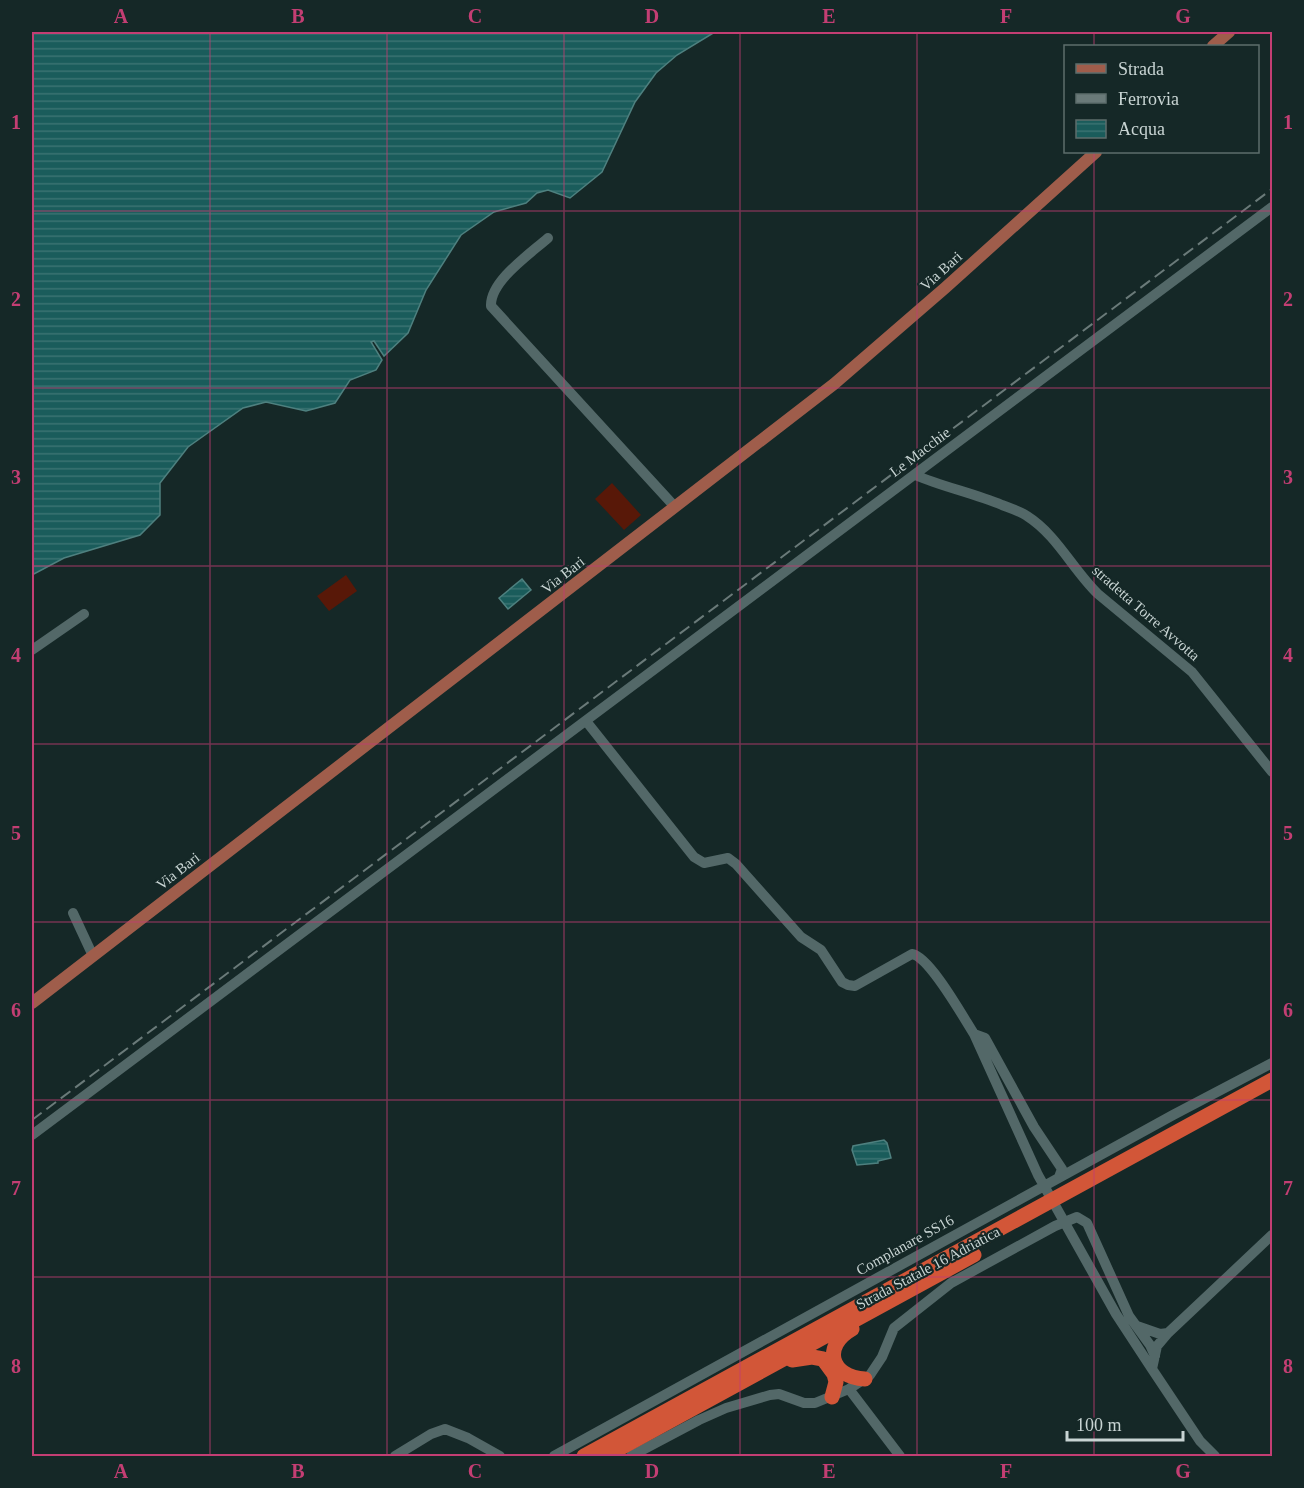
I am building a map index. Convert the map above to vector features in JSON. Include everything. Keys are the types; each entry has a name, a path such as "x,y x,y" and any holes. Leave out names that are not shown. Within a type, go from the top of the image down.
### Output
{"highway":[{"name":"Strada Statale 16 Adriatica","path":"584,1456 1272,1080"},
{"name":"Strada Statale 16 Adriatica","path":"606,1456 1272,1092"},
{"path":"841,1386 839,1370 834,1359 835,1346 841,1335 862,1324 870,1313"},
{"path":"777,1363 812,1357 823,1359 841,1386"},
{"path":"841,1386 865,1379"}],"main road":[{"path":"1214,45 1229,32"},
{"name":"Via Bari","path":"32,1003 825,391 1095,153"}],"street":[{"name":"Le Macchie","path":"32,1135 915,475 1081,348 1270,212"},
{"path":"548,238 513,268 495,290 491,297 491,306 675,507"},
{"name":"stradetta Torre Avvotta","path":"915,475 975,494 1032,519 1059,547 1084,581 1192,672 1272,772"},
{"path":"32,650 84,614"},
{"path":"586,721 694,857 704,863 728,858 736,864 801,937 821,950 842,982 848,986 855,986 912,954 919,955 934,972 974,1035 1038,1175 1116,1314 1200,1441 1215,1456"},
{"path":"73,913 93,956"},
{"path":"974,1035 985,1038 998,1058 1035,1127 1062,1169 1059,1177"},
{"name":"Complanare SS16","path":"554,1456 1059,1177 1272,1063"},
{"path":"865,1379 882,1357 894,1328 951,1283 1055,1226 1077,1217 1088,1222 1121,1299 1155,1356"},
{"path":"1152,1369 1157,1346 1168,1333 1272,1235"},
{"path":"1136,1326 1160,1334 1168,1333"},
{"path":"631,1456 726,1408 779,1394 804,1403 815,1403 841,1386 900,1456"},
{"path":"396,1456 431,1434 445,1429 468,1437 500,1456"}],"shaded area":[{"path":"612,483 641,515 624,530 595,499"},
{"path":"346,575 357,591 329,611 317,596"}],"water":[{"path":"32,32 715,32 677,55 656,73 635,102 602,172 570,198 548,190 537,193 526,203 494,212 461,235 426,290 408,333 384,356 374,341 371,342 382,360 376,370 350,380 335,403 306,411 266,402 243,408 188,447 160,483 160,515 140,535 64,558 32,575"},
{"path":"522,579 531,590 508,609 499,598"},
{"path":"884,1140 891,1158 878,1161 878,1163 857,1165 852,1150 853,1146"}],"railway":[{"path":"32,1120 1272,189"}]}
